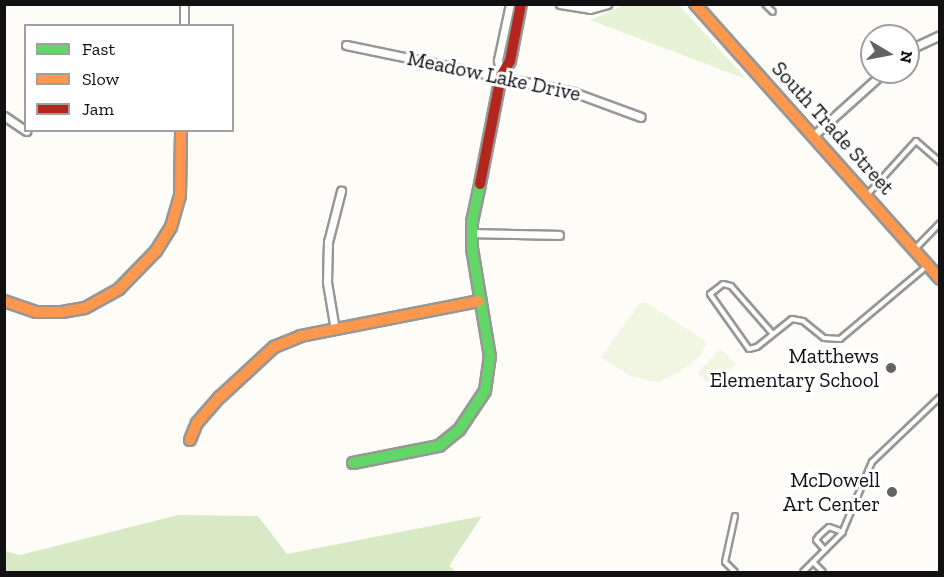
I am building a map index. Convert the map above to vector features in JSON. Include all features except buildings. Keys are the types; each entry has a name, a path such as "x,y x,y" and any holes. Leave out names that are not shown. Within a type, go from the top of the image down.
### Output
{"street":[{"path":"184,4 184,24"},
{"path":"501,76 498,60 510,4"},
{"path":"353,463 439,446 459,429 485,392 489,375 471,233 501,76 510,61 521,4"},
{"path":"560,4 590,9 607,4"},
{"name":"South Trade Street","path":"695,4 814,135 939,279"},
{"path":"920,44 939,35"},
{"name":"Meadow Lake Drive","path":"346,45 573,92 641,117"},
{"path":"814,135 871,84"},
{"path":"4,116 24,130"},
{"path":"4,301 36,312 62,312 85,308 119,289 156,251 171,228 180,196 181,132"},
{"path":"334,330 327,282 328,242 341,191"},
{"path":"471,233 559,235"},
{"path":"190,440 197,423 266,352 291,339 479,302"}],"lane":[{"path":"765,4 773,12"},
{"path":"867,195 916,141 939,162"},
{"path":"914,250 939,224"},
{"path":"772,333 731,286 723,284 710,294 749,349 757,347 786,321 798,319 819,335 840,339 927,265"},
{"path":"803,573 843,532 872,462 939,397"},
{"path":"735,516 725,562 735,573"},
{"path":"825,550 816,540 819,536 829,527 843,532"},
{"path":"813,562 823,573"}],"green space":[{"path":"624,5 679,5 746,79 590,20"},
{"path":"645,302 707,342 700,356 681,371 658,382 630,376 601,357 640,303"},
{"path":"720,349 736,364 714,388 697,373"},
{"path":"178,515 258,516 287,554 482,516 449,566 457,572 5,572 5,551 20,555"}],"waterway":[{"path":"4,570 8,572"}],"traffic: fast":[{"path":"353,463 439,446 459,430 485,391 490,357 472,248 472,222 480,184"}],"traffic: slow":[{"path":"695,4 940,279"},
{"path":"4,301 36,312 62,312 85,308 119,289 156,251 171,227 180,196 181,132"},
{"path":"190,440 197,423 220,397 274,347 301,336 479,301"}],"traffic: jam":[{"path":"480,184 501,76 510,61 521,4"}],"place":[{"name":"Matthews Elementary School","path":"891,368"},
{"name":"McDowell Art Center","path":"892,492"}]}
